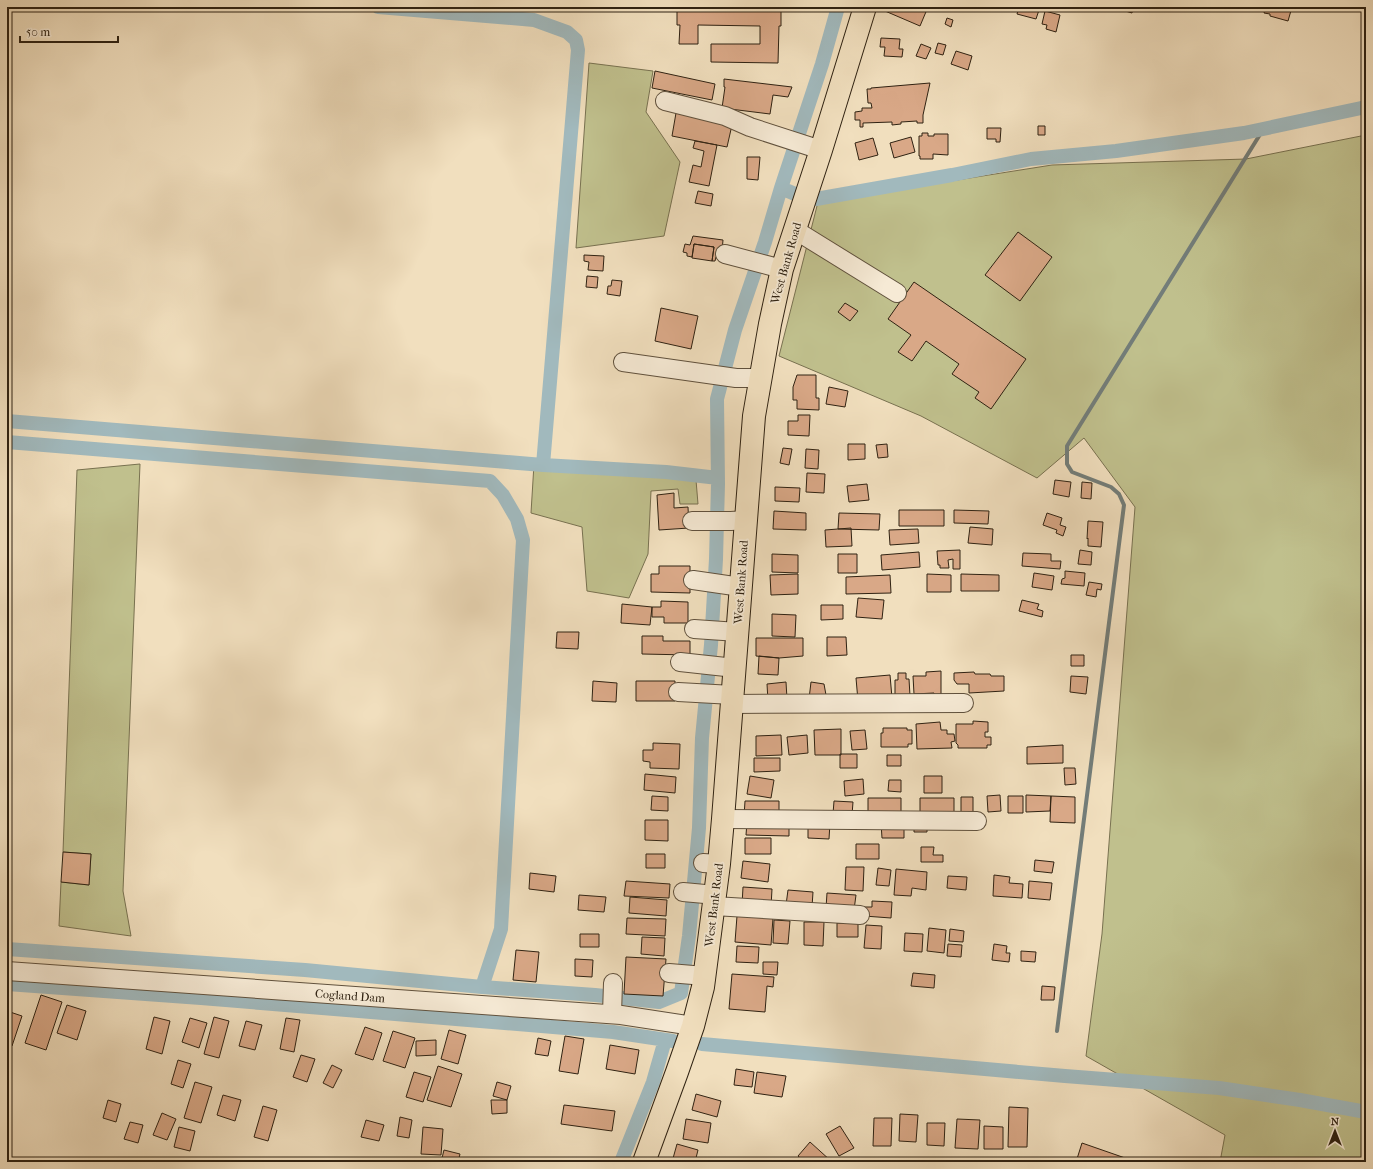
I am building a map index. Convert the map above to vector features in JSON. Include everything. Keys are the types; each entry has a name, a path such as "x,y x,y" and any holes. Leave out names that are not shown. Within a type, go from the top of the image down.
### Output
{"main road":[{"name":"West Bank Road","path":"644,1162 693,1026 703,987 685,974 708,912 711,864 723,819 729,668 738,521 770,324 776,267 795,230 813,174 813,147 865,7"}],"street":[{"path":"665,101 725,116 750,127 813,147"},
{"path":"795,230 897,292"},
{"path":"725,254 776,267"},
{"path":"623,362 736,378 761,378"},
{"path":"698,521 738,521"},
{"path":"697,580 734,586"},
{"path":"699,630 731,631"},
{"path":"680,662 729,668"},
{"path":"678,692 698,693 728,698 964,703"},
{"path":"723,819 977,821"},
{"path":"683,892 708,912 860,915"},
{"name":"Cogland Dam","path":"7,971 613,998 693,1026"}],"green space":[{"path":"589,63 653,71 646,112 680,162 664,236 576,248"},
{"path":"1366,135 1366,1162 1220,1162 1225,1135 1086,1056 1102,934 1135,507 1084,438 1037,478 921,416 779,356 818,202 1052,165 1246,159"},
{"path":"140,464 123,891 131,936 59,926 61,882 89,885 91,854 63,852 77,470"},
{"path":"534,464 696,480 698,504 680,504 678,489 651,491 648,554 629,598 587,591 582,527 531,513"}],"building":[{"path":"677,7 781,8 778,63 711,62 711,44 760,44 760,26 698,25 698,44 679,44 680,25 677,25"},
{"path":"887,7 928,7 920,26 885,11"},
{"path":"1019,7 1040,7 1036,19 1017,14"},
{"path":"1123,7 1133,7 1132,13 1122,10"},
{"path":"1266,7 1292,7 1288,21 1264,13"},
{"path":"1045,11 1060,15 1056,32 1046,29 1047,25 1042,24"},
{"path":"947,18 953,20 951,27 945,24"},
{"path":"881,38 900,39 899,49 903,49 902,57 884,56 885,47 880,47"},
{"path":"938,43 946,45 943,55 935,53"},
{"path":"921,44 931,48 926,59 916,56"},
{"path":"956,51 972,56 968,70 951,64"},
{"path":"655,71 715,84 712,100 652,88"},
{"path":"724,79 792,87 788,97 773,95 770,114 722,108 725,87"},
{"path":"930,83 923,115 923,123 917,123 917,121 901,122 901,124 892,125 892,122 863,123 863,127 860,127 860,120 855,120 855,112 862,111 862,108 872,108 871,103 868,103 867,89"},
{"path":"676,113 732,125 727,147 672,136"},
{"path":"1038,126 1045,126 1045,135 1038,135"},
{"path":"987,128 1001,128 1000,142 996,142 996,139 987,139"},
{"path":"922,133 928,133 928,136 934,136 934,134 948,134 948,155 933,154 933,159 920,159 919,136 922,136"},
{"path":"911,137 915,152 894,158 890,143"},
{"path":"873,138 878,155 859,160 855,143"},
{"path":"695,141 717,145 709,186 689,182 693,165 701,167 704,151 693,148"},
{"path":"747,157 760,157 758,180 747,179"},
{"path":"698,191 713,194 711,206 695,203"},
{"path":"1018,232 1052,257 1020,301 985,275"},
{"path":"693,236 723,240 722,251 719,258 716,257 715,261 712,261 714,247 694,244 692,257 687,256 687,253 683,252 685,244 690,245"},
{"path":"694,244 714,247 712,261 692,258"},
{"path":"584,255 604,256 603,271 588,270 589,262 584,261"},
{"path":"587,276 598,277 597,288 586,287"},
{"path":"612,280 622,281 620,296 607,294 608,286 611,286"},
{"path":"914,282 1026,359 991,409 975,398 979,392 952,374 959,364 926,341 912,361 898,352 911,335 888,319"},
{"path":"845,303 858,311 850,321 838,312"},
{"path":"661,308 698,316 691,349 655,341"},
{"path":"797,375 816,375 816,398 819,398 819,410 797,409 797,400 793,400 793,387"},
{"path":"829,387 848,391 845,407 826,404"},
{"path":"798,415 810,415 809,436 788,435 788,421 798,421"},
{"path":"848,444 865,444 865,459 848,460"},
{"path":"887,444 888,457 878,458 876,445"},
{"path":"783,448 792,449 789,465 780,463"},
{"path":"806,449 819,450 818,469 805,468"},
{"path":"807,473 825,474 824,493 806,492"},
{"path":"1055,480 1071,482 1069,497 1053,494"},
{"path":"1082,482 1092,483 1091,499 1081,498"},
{"path":"867,484 869,500 849,502 847,486"},
{"path":"775,487 800,488 799,502 775,501"},
{"path":"674,493 674,508 688,507 689,528 659,530 657,495"},
{"path":"899,510 944,510 944,526 899,526"},
{"path":"954,510 989,511 988,524 954,523"},
{"path":"774,511 806,513 806,530 773,529"},
{"path":"839,513 880,514 879,530 838,529"},
{"path":"1047,513 1062,518 1060,525 1066,527 1063,536 1056,533 1057,530 1043,525"},
{"path":"1088,521 1103,522 1101,547 1088,546"},
{"path":"970,527 993,529 992,545 968,543"},
{"path":"851,528 852,546 826,547 825,530"},
{"path":"918,529 919,543 890,545 889,530"},
{"path":"960,550 960,569 953,569 953,559 948,560 949,568 940,568 940,565 938,565 937,551"},
{"path":"1080,550 1092,552 1091,565 1078,564"},
{"path":"919,552 920,567 882,570 881,555"},
{"path":"1023,553 1051,554 1051,561 1061,561 1060,569 1022,566"},
{"path":"772,554 798,555 798,573 772,572"},
{"path":"838,554 857,554 857,573 838,573"},
{"path":"659,566 690,566 690,593 651,592 651,574 659,574"},
{"path":"1065,571 1085,573 1084,586 1061,584 1062,579 1065,578"},
{"path":"1034,573 1054,576 1052,590 1032,587"},
{"path":"798,574 798,594 771,595 770,575"},
{"path":"927,574 951,575 951,592 927,592"},
{"path":"961,574 999,575 999,591 961,591"},
{"path":"890,575 891,593 846,594 846,577"},
{"path":"1089,582 1102,584 1101,590 1097,589 1096,597 1086,595"},
{"path":"858,598 884,600 882,619 856,617"},
{"path":"1022,600 1039,604 1037,609 1043,611 1042,617 1019,611"},
{"path":"661,601 688,602 688,623 664,623 664,617 652,617 652,607 661,607"},
{"path":"622,604 652,607 650,625 621,623"},
{"path":"821,605 843,605 843,619 821,620"},
{"path":"772,614 796,615 795,637 772,636"},
{"path":"557,632 579,632 578,649 556,648"},
{"path":"642,636 663,636 663,641 690,641 690,655 642,654"},
{"path":"827,637 846,637 847,655 827,656"},
{"path":"756,638 803,638 803,656 779,658 756,656"},
{"path":"1071,655 1084,655 1084,666 1071,666"},
{"path":"759,656 779,658 778,675 758,674"},
{"path":"941,671 941,698 934,698 934,693 914,694 913,676 926,676 926,672"},
{"path":"974,672 975,674 1004,676 1004,691 969,693 969,684 957,684 954,680 954,673"},
{"path":"898,673 906,673 906,679 909,679 910,696 895,696 895,680 898,680"},
{"path":"890,675 892,698 858,701 856,678"},
{"path":"1071,676 1088,677 1086,694 1070,692"},
{"path":"593,681 617,683 616,702 592,701"},
{"path":"636,681 675,681 675,701 636,701"},
{"path":"786,682 787,699 768,701 767,684"},
{"path":"811,682 824,684 826,695 809,699"},
{"path":"973,721 988,722 988,732 985,732 985,737 991,737 991,745 987,745 987,748 958,748 956,743 956,724 973,724"},
{"path":"940,722 941,730 947,730 947,734 954,734 955,741 951,742 952,748 917,749 916,724"},
{"path":"883,728 907,728 907,730 912,730 912,744 908,744 908,747 881,747 881,733 883,733"},
{"path":"841,729 841,755 815,755 814,730"},
{"path":"865,730 867,749 852,750 850,731"},
{"path":"781,735 782,755 756,756 756,736"},
{"path":"807,735 808,753 789,755 787,737"},
{"path":"653,743 680,744 679,769 650,768 650,762 643,761 643,750 653,750"},
{"path":"1063,745 1063,763 1027,764 1027,747"},
{"path":"840,754 857,754 857,768 840,768"},
{"path":"887,755 901,755 901,766 887,766"},
{"path":"754,758 780,758 780,771 754,772"},
{"path":"1064,768 1075,768 1076,784 1065,785"},
{"path":"645,774 676,777 675,793 644,790"},
{"path":"750,776 774,780 771,798 747,794"},
{"path":"924,776 942,776 942,793 924,793"},
{"path":"863,779 864,794 845,796 844,781"},
{"path":"889,780 901,780 901,792 888,791"},
{"path":"1000,795 1001,811 988,812 987,796"},
{"path":"1026,795 1051,796 1050,811 1026,812"},
{"path":"652,796 668,797 668,811 651,810"},
{"path":"1008,796 1023,796 1023,813 1008,813"},
{"path":"1051,796 1075,797 1075,823 1050,822"},
{"path":"961,797 973,797 973,813 961,813"},
{"path":"868,798 901,798 901,817 868,817"},
{"path":"920,798 954,798 954,815 920,815"},
{"path":"745,801 779,801 779,817 744,817"},
{"path":"834,801 853,802 852,815 833,814"},
{"path":"645,820 668,820 668,841 645,840"},
{"path":"747,822 789,823 789,836 746,835"},
{"path":"808,823 830,823 829,839 808,838"},
{"path":"881,823 904,823 904,838 882,838"},
{"path":"914,824 927,824 927,832 914,832"},
{"path":"745,838 771,838 771,854 745,854"},
{"path":"856,844 879,844 879,859 856,859"},
{"path":"921,847 934,847 933,855 943,855 943,862 921,862"},
{"path":"63,852 91,854 89,885 61,882"},
{"path":"646,854 665,854 665,868 646,868"},
{"path":"1035,860 1054,862 1052,873 1034,871"},
{"path":"743,861 770,864 768,882 741,878"},
{"path":"846,867 864,867 863,891 845,890"},
{"path":"878,868 891,870 889,886 876,885"},
{"path":"896,869 927,872 926,890 912,888 911,896 894,895"},
{"path":"530,873 556,876 554,892 529,889"},
{"path":"994,875 1010,877 1009,883 1023,884 1022,898 993,896"},
{"path":"948,876 967,877 966,890 947,888"},
{"path":"626,881 670,884 669,898 624,896"},
{"path":"1029,881 1052,883 1050,900 1028,898"},
{"path":"743,887 772,889 771,907 742,905"},
{"path":"788,890 813,892 812,907 786,905"},
{"path":"827,893 856,895 854,910 826,908"},
{"path":"579,895 606,897 604,912 578,910"},
{"path":"630,897 667,900 666,916 629,913"},
{"path":"872,901 892,902 891,918 864,916 864,907 872,907"},
{"path":"737,916 773,918 771,945 735,942"},
{"path":"627,918 666,919 665,936 626,934"},
{"path":"774,920 790,921 788,944 773,943"},
{"path":"804,922 824,922 823,946 804,945"},
{"path":"837,923 858,923 858,937 837,937"},
{"path":"866,925 882,926 881,949 864,948"},
{"path":"929,928 946,930 944,953 927,951"},
{"path":"950,929 964,931 963,942 949,941"},
{"path":"905,933 923,934 922,952 904,951"},
{"path":"580,934 599,934 599,947 580,947"},
{"path":"642,937 665,938 664,956 641,954"},
{"path":"948,944 962,945 961,957 947,956"},
{"path":"994,944 1007,946 1006,953 1010,953 1009,962 992,960"},
{"path":"737,946 759,947 758,963 736,962"},
{"path":"516,950 539,952 536,982 513,980"},
{"path":"1021,951 1036,952 1035,962 1021,961"},
{"path":"626,957 666,959 663,996 624,994"},
{"path":"575,959 593,960 592,977 575,976"},
{"path":"763,962 778,962 777,975 763,974"},
{"path":"913,973 935,975 934,988 911,986"},
{"path":"732,974 774,977 773,987 767,986 765,1012 729,1009"},
{"path":"1042,986 1055,987 1054,1000 1041,1000"},
{"path":"41,995 62,1002 46,1050 25,1043"},
{"path":"67,1005 86,1011 77,1040 57,1033"},
{"path":"7,1011 22,1016 12,1046 7,1045"},
{"path":"154,1017 170,1021 162,1054 146,1049"},
{"path":"214,1017 229,1021 219,1058 204,1054"},
{"path":"190,1018 207,1023 199,1048 182,1042"},
{"path":"286,1018 300,1020 294,1052 280,1049"},
{"path":"246,1021 262,1025 255,1050 239,1046"},
{"path":"365,1027 382,1033 373,1060 355,1054"},
{"path":"449,1030 466,1035 458,1064 441,1059"},
{"path":"393,1031 415,1038 405,1068 383,1061"},
{"path":"565,1036 584,1039 578,1074 559,1071"},
{"path":"538,1038 551,1041 548,1056 535,1054"},
{"path":"436,1040 436,1055 416,1056 416,1041"},
{"path":"610,1045 639,1050 635,1074 606,1069"},
{"path":"301,1055 315,1059 307,1082 293,1077"},
{"path":"178,1060 191,1064 183,1088 171,1084"},
{"path":"332,1065 342,1070 333,1088 323,1083"},
{"path":"438,1066 462,1074 451,1107 427,1100"},
{"path":"736,1069 754,1072 752,1087 734,1085"},
{"path":"414,1072 431,1077 423,1102 406,1097"},
{"path":"757,1072 786,1076 782,1097 754,1093"},
{"path":"195,1082 212,1087 201,1123 184,1118"},
{"path":"497,1082 511,1086 507,1100 493,1096"},
{"path":"696,1094 721,1101 717,1117 692,1110"},
{"path":"223,1095 241,1100 235,1121 217,1115"},
{"path":"108,1100 121,1104 116,1122 103,1118"},
{"path":"491,1100 507,1100 507,1113 492,1114"},
{"path":"564,1105 615,1111 612,1131 561,1124"},
{"path":"263,1106 277,1110 268,1141 254,1137"},
{"path":"1009,1107 1028,1108 1027,1147 1008,1147"},
{"path":"162,1113 176,1119 167,1140 153,1135"},
{"path":"900,1114 918,1115 916,1142 899,1141"},
{"path":"400,1117 412,1120 409,1138 397,1136"},
{"path":"874,1118 892,1118 891,1146 873,1146"},
{"path":"686,1119 711,1123 708,1143 683,1139"},
{"path":"957,1119 980,1120 978,1149 955,1148"},
{"path":"366,1120 384,1125 379,1141 361,1137"},
{"path":"130,1122 143,1125 138,1143 124,1139"},
{"path":"927,1123 945,1123 944,1146 927,1145"},
{"path":"840,1126 854,1148 839,1156 826,1134"},
{"path":"984,1126 1003,1127 1003,1149 984,1149"},
{"path":"179,1127 195,1131 190,1151 174,1147"},
{"path":"423,1127 443,1129 441,1155 421,1154"},
{"path":"810,1142 831,1161 805,1162 798,1156"},
{"path":"1082,1143 1128,1159 1127,1162 1076,1162"},
{"path":"677,1144 698,1150 695,1162 672,1162"},
{"path":"444,1150 460,1154 458,1162 441,1162"}],"waterway":[{"path":"378,7 534,20 567,32 576,40 578,50 543,465"},
{"path":"7,949 305,970 482,987 595,995 659,1002 681,993 689,936 699,828 702,738 711,645 716,559 718,484 717,399 735,330 822,64 838,7"},
{"path":"781,188 802,197 816,199 952,175 1031,159 1116,151 1244,133 1366,107"},
{"path":"1057,1031 1124,505 1119,494 1111,487 1072,472 1067,464 1067,446 1264,128"},
{"path":"7,421 543,465 666,472 718,478"},
{"path":"7,442 490,481 503,495 517,519 523,540 501,929 482,987"},
{"path":"7,984 201,998 613,1032 673,1041"},
{"path":"621,1162 653,1082 665,1040"},
{"path":"702,1044 1219,1088 1300,1100 1366,1112"}]}
